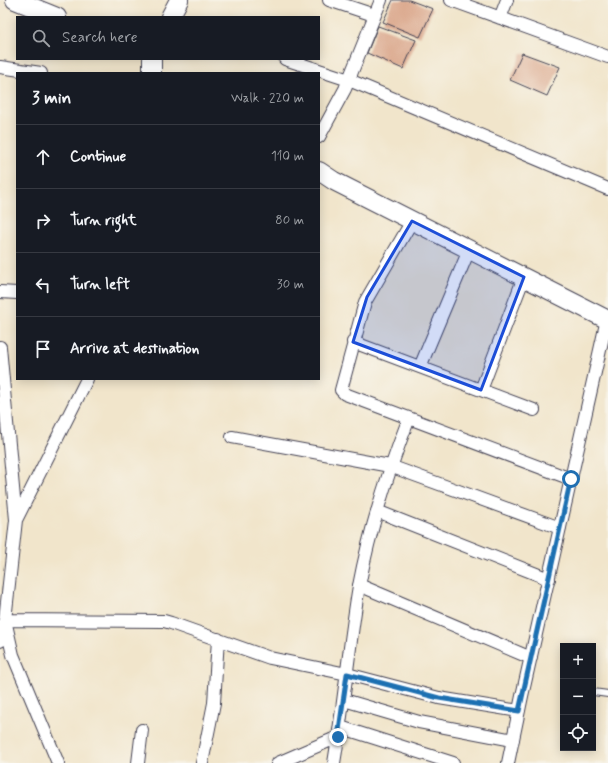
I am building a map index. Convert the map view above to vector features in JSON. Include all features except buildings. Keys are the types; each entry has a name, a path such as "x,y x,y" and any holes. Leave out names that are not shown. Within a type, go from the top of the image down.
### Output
{"street":[{"path":"15,0 55,16"},
{"path":"170,16 178,0"},
{"path":"329,0 374,15"},
{"path":"320,135 349,80 380,0"},
{"path":"452,0 608,56"},
{"path":"500,18 507,0"},
{"path":"144,72 150,60"},
{"path":"151,60 152,72"},
{"path":"288,60 349,80 608,189"},
{"path":"0,67 35,72"},
{"path":"320,172 334,181 608,320 508,763"},
{"path":"412,221 367,297 341,388 342,393 571,479"},
{"path":"420,367 469,250"},
{"path":"481,390 524,277"},
{"path":"0,292 16,293"},
{"path":"354,342 534,410"},
{"path":"0,348 16,520 5,620 0,641"},
{"path":"16,520 86,380"},
{"path":"338,762 339,732 360,585 377,511 390,466 409,418"},
{"path":"232,437 390,466 560,528"},
{"path":"377,511 549,579"},
{"path":"360,585 531,658"},
{"path":"5,620 164,621 270,658 347,674 439,698 519,711"},
{"path":"5,620 12,655 58,763"},
{"path":"202,763 214,703 218,639"},
{"path":"344,700 419,722 513,740"},
{"path":"138,763 142,730"},
{"path":"278,763 339,732 453,763"}],"lane":[{"path":"596,692 608,694"}],"highlighted area":[{"path":"412,221 524,277 481,390 353,342 367,297"}],"route":[{"path":"338,737 347,674 439,698 519,711 571,479"}]}
